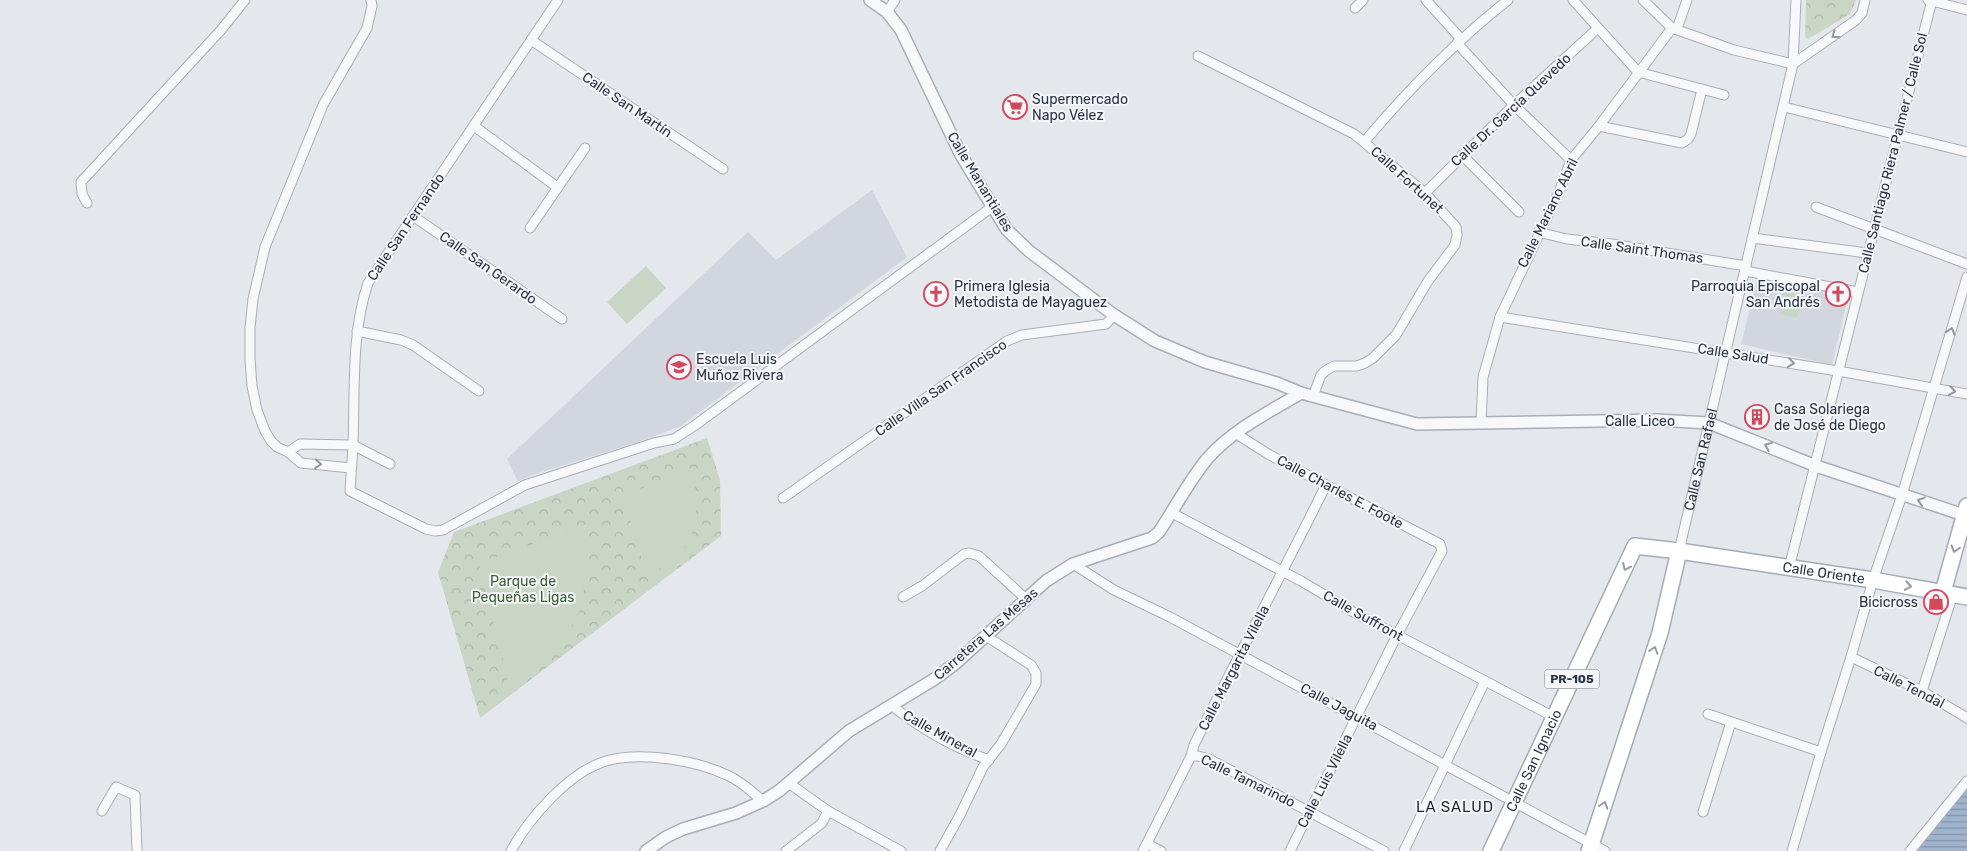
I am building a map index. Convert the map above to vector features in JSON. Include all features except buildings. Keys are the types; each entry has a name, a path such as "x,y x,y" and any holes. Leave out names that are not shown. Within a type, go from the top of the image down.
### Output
{"main road":[{"path":"1954,595 1966,512"},
{"name":"Calle San Ignacio","path":"1491,851 1635,546 1679,551"},
{"name":"Calle Oriente","path":"1679,551 1873,580 1954,595"},
{"name":"Calle San Rafael","path":"1595,849 1660,633 1679,551"}],"street":[{"path":"87,203 82,194 81,182 221,30 245,0"},
{"path":"351,468 301,463 288,452 276,447 271,441 257,410 252,386 250,328 258,272 269,239 323,105 367,28 372,6 371,0"},
{"name":"Calle San Fernando","path":"558,0 368,283 360,310 357,331 350,491 435,531 443,530 525,484 654,443 674,439 992,207"},
{"name":"Calle Manantiales","path":"870,0 887,12 902,30 961,155 992,207 1007,230 1017,241 1114,315 1155,341 1205,362 1277,383 1301,393"},
{"path":"887,12 895,0"},
{"path":"1355,8 1362,0"},
{"path":"1426,0 1514,105 1570,160"},
{"path":"1365,141 1388,113 1459,41 1508,0"},
{"path":"1573,0 1638,72 1724,94"},
{"path":"1642,0 1674,28 1729,49 1793,64 1856,20 1862,13 1865,0"},
{"name":"Calle Mariano Abril","path":"1481,423 1483,377 1500,317 1538,232 1559,192 1570,160 1599,126 1638,72 1674,28 1687,0"},
{"name":"Calle San Rafael","path":"1679,551 1784,107 1793,64 1796,0"},
{"path":"1930,0 1967,10"},
{"name":"Calle Santiago Riera Palmer / Calle Sol","path":"1789,568 1816,466 1930,0"},
{"name":"Calle Dr. García Quevedo","path":"1425,192 1514,105 1598,28"},
{"name":"Calle San Martín","path":"531,40 724,169"},
{"name":"Calle Fortunet","path":"1198,56 1322,116 1365,141 1425,192 1456,227 1457,235 1454,245 1428,281 1396,335 1365,363 1357,366 1334,366 1325,371 1321,375 1313,396"},
{"path":"1599,126 1682,143 1691,134 1702,89"},
{"path":"1784,107 1967,152"},
{"path":"474,126 557,187"},
{"path":"530,228 585,148"},
{"path":"1462,155 1519,212"},
{"path":"1816,206 1967,264"},
{"name":"Calle San Gerardo","path":"413,216 562,319"},
{"name":"Calle Saint Thomas","path":"1538,232 1567,239 1621,245 1746,268 1858,292"},
{"path":"1752,238 1867,253"},
{"path":"1792,851 1873,580 1902,495 1967,277"},
{"name":"Calle Villa San Francisco","path":"783,498 1007,342 1022,335 1106,324 1114,315"},
{"name":"Calle Salud","path":"1500,317 1838,371 1967,394"},
{"path":"357,331 401,340 413,345 479,391"},
{"name":"Calle Liceo","path":"1301,393 1417,424 1650,420 1709,423 1816,466 1902,495 1966,512"},
{"name":"Carretera Las Mesas","path":"646,851 666,837 683,829 736,813 763,801 790,784 849,731 933,680 956,663 1046,581 1072,564 1152,538 1159,532 1208,457 1235,433 1301,393"},
{"name":"Calle Charles E. Foote","path":"1235,433 1268,454 1440,544 1442,551"},
{"path":"288,452 300,444 353,445 390,464"},
{"name":"Calle Margarita Vilella","path":"1145,848 1191,756 1194,744 1326,485"},
{"name":"Calle Suffront","path":"1172,513 1554,718"},
{"name":"Calle Luis Vilella","path":"1290,851 1397,635 1442,551"},
{"path":"903,597 922,586 969,552 979,556 1026,599"},
{"name":"Calle Jaguita","path":"1072,564 1114,590 1170,617 1514,801 1595,849"},
{"path":"1922,691 1954,595"},
{"path":"940,851 960,815 983,766 990,760 1001,744 1036,684 1034,668 986,636"},
{"name":"Calle Tendal","path":"1851,658 1922,691 1967,718"},
{"path":"1404,851 1485,682"},
{"name":"Calle Mineral","path":"891,705 911,721 973,754 990,760"},
{"path":"1708,714 1821,752"},
{"path":"1703,812 1731,722"},
{"name":"Calle Tamarindo","path":"1191,756 1209,759 1384,851"},
{"path":"511,851 531,819 564,786 593,767 606,762 629,758 657,758 699,766 730,776 763,801"},
{"path":"1910,851 1967,781"},
{"path":"790,784 828,811 901,851"},
{"path":"102,811 116,787 136,795 137,851"},
{"path":"786,851 822,823 828,811"},
{"path":"1145,848 1161,851"}],"shaded area":[{"path":"872,190 907,257 681,426 638,442 532,475 518,482 507,459 748,232 776,260"},
{"path":"1758,276 1812,288 1814,285 1849,293 1832,365 1741,344"}],"green space":[{"path":"1806,0 1856,0 1850,14 1808,39 1805,37"},
{"path":"646,266 666,288 627,324 607,302"},
{"path":"1786,283 1805,287 1797,318 1779,314"},
{"name":"Parque de Pequeñas Ligas","path":"707,438 720,480 721,536 480,718 438,572 454,532"},
{"path":"693,467 696,511 693,532 678,555 647,576 623,496"},
{"path":"582,527 588,561 581,608 566,638 537,667 509,685 479,563"}],"water":[{"path":"1967,788 1967,851 1917,851"}],"place":[{"name":"Supermercado Napo Vélez","path":"1015,107"},
{"name":"Primera Iglesia Metodista de Mayaguez","path":"936,294"},
{"name":"Parroquia Episcopal San Andrés","path":"1838,294"},
{"name":"Escuela Luis Muñoz Rivera","path":"679,367"},
{"name":"Casa Solariega de José de Diego","path":"1757,417"},
{"name":"Bicicross","path":"1936,602"}],"district":[{"name":"LA SALUD","path":"1455,807"}]}
